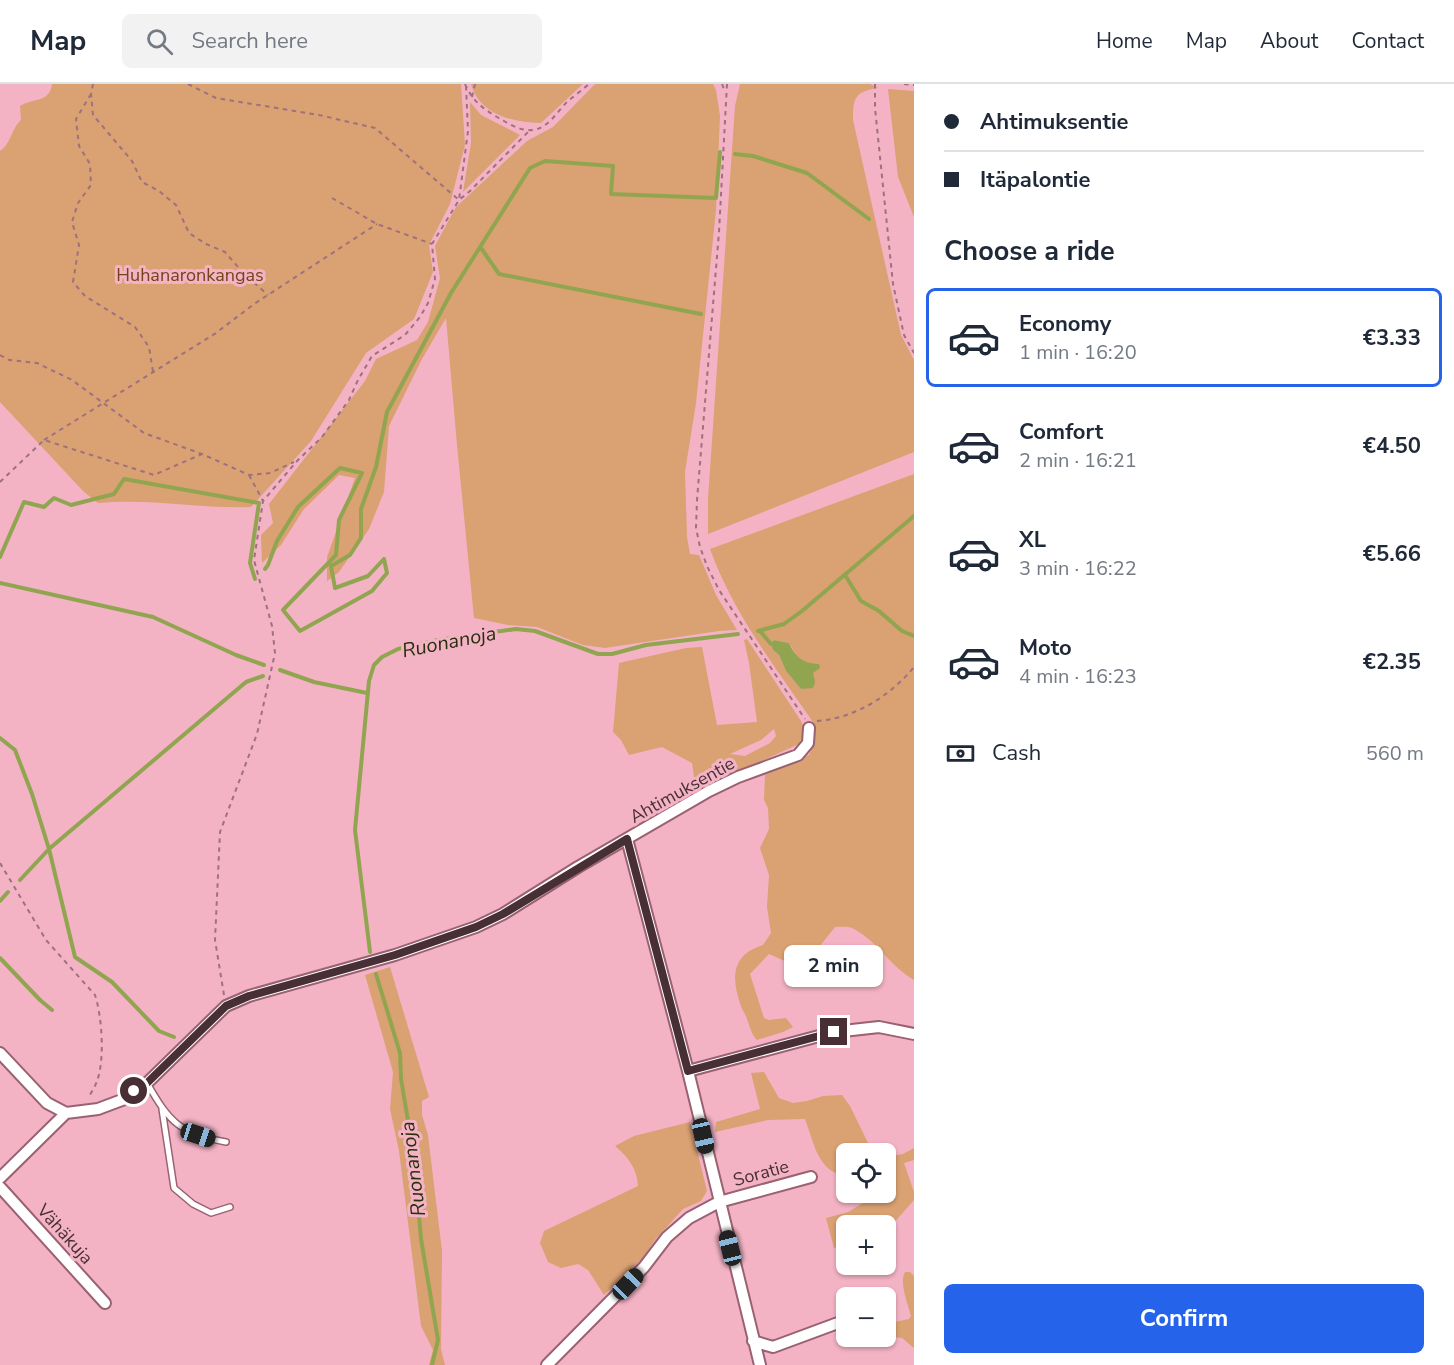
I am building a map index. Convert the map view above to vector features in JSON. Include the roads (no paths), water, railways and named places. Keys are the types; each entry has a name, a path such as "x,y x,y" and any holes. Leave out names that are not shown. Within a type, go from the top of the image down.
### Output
{"street":[{"name":"Ahtimuksentie","path":"66,1113 81,1112 122,1100 147,1083 226,1006 249,996 395,955 476,927 503,914 728,781 798,755 808,743 808,725"},
{"path":"627,839 688,1071 760,1365"},
{"path":"688,1071 834,1032 879,1027 914,1034"},
{"path":"0,1053 47,1103 66,1113 0,1178"},
{"name":"Soratie","path":"547,1365 645,1267 678,1227 701,1210 719,1202 811,1177"},
{"name":"Vähäkuja","path":"0,1187 105,1303"},
{"path":"753,1341 773,1347 836,1324"}],"lane":[{"path":"147,1083 162,1109 174,1123 185,1131 225,1142"},
{"path":"162,1109 174,1188 193,1204 211,1212 230,1207"}],"waterway":[{"path":"265,569 277,541 298,507 340,468 362,473 339,520 336,555 283,610 300,631 372,591 387,573 384,559 368,576 335,588 331,566 350,555 361,538 361,509 376,467 387,412 451,293 530,168 545,161 613,166 611,194 716,198 720,152"},
{"path":"735,154 753,156 807,173 869,219"},
{"path":"481,248 499,274 701,314"},
{"path":"0,557 24,502 44,507 54,498 71,505 114,494 124,479 259,503 250,563 255,579"},
{"name":"Ruonanoja","path":"758,631 784,624 802,611 914,516"},
{"path":"845,575 861,601 879,611 902,631 914,636"},
{"path":"0,583 153,617 236,655 264,665"},
{"name":"Ruonanoja","path":"370,952 355,830 369,681 374,665 382,657 398,649 438,640 516,629 535,631 598,654 612,654 646,645 738,634"},
{"path":"760,631 771,644"},
{"path":"280,670 314,682 367,693"},
{"path":"20,880 49,849 246,682 263,676"},
{"path":"0,738 15,750 32,794 49,849 75,957 112,982 159,1031 174,1037"},
{"path":"0,901 8,892"},
{"path":"0,958 52,1010"},
{"name":"Ruonanoja","path":"376,974 400,1053 401,1079 414,1156 421,1239 438,1340 432,1365"}],"park label":[{"name":"Huhanaronkangas","path":"190,275"}]}
